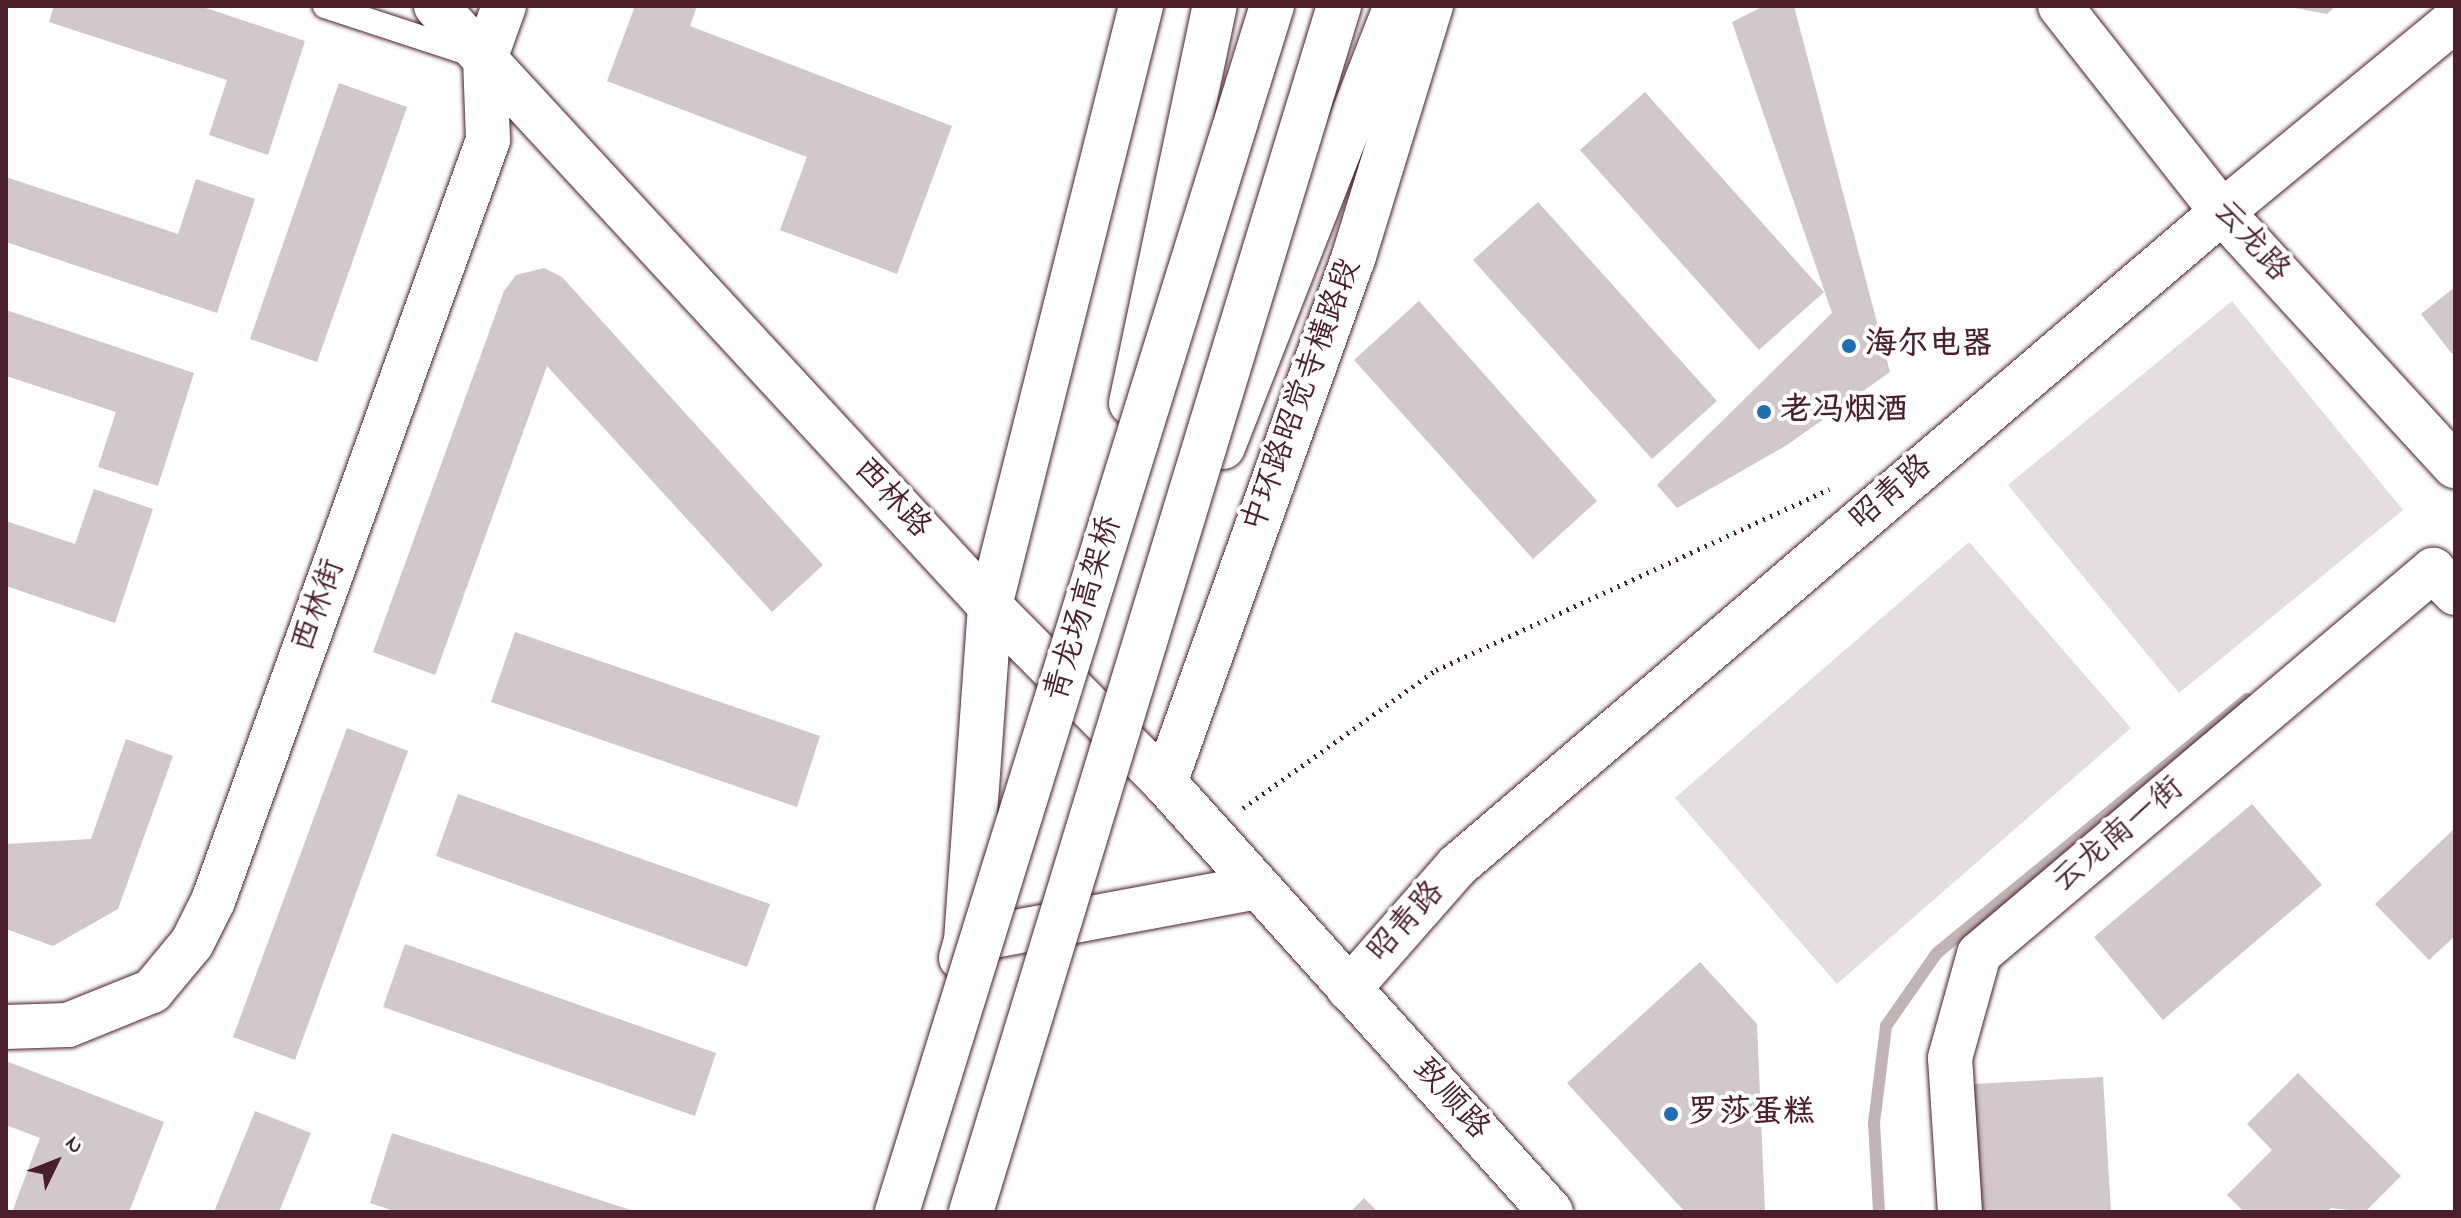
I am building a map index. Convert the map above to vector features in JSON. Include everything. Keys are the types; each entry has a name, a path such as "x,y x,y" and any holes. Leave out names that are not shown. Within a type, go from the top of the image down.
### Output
{"main road":[{"name":"西林路","path":"436,6 990,606 1165,783 1349,989"},
{"path":"485,59 504,6"},
{"path":"883,1212 966,941 990,606 1141,6"},
{"path":"1094,580 1215,6"},
{"name":"青龙场高架桥","path":"897,1212 1272,6"},
{"path":"971,1212 1157,613 1339,6"},
{"path":"1157,613 1396,6"},
{"name":"中环路昭觉寺横路段","path":"1165,783 1354,256 1431,6"},
{"name":"云龙路","path":"2060,6 2222,212 2455,466"},
{"name":"昭青路","path":"1349,989 1457,866 2222,212 2455,20"},
{"name":"西林街","path":"6,1027 68,1025 152,991 192,943 213,901 488,140 485,59"},
{"name":"云龙南一街","path":"1960,1212 1950,1058 1979,954 2433,570 2455,593"},
{"path":"966,941 1257,887"},
{"name":"致顺路","path":"1349,989 1551,1212"}],"lane":[{"path":"325,6 485,59"}],"path":[{"path":"1209,832 1436,670 1836,486"}],"shaded area":[{"path":"2232,301 2403,510 2179,693 2008,485"},
{"path":"1969,542 2131,728 1837,984 1675,798"}],"building":[{"path":"54,6 200,6 305,41 268,155 209,135 227,80 49,22"},
{"path":"635,6 697,6 690,26 952,126 897,274 780,230 807,157 607,81"},
{"path":"1764,6 1794,6 1890,372 1787,445 1677,508 1657,485 1832,313 1732,22"},
{"path":"2284,6 2336,6 2327,14"},
{"path":"339,83 407,107 317,362 250,339"},
{"path":"1645,92 1824,292 1759,350 1580,150"},
{"path":"6,177 178,234 196,179 255,199 217,313 6,242"},
{"path":"1538,202 1717,401 1652,459 1473,260"},
{"path":"544,268 562,277 823,565 772,612 547,366 435,675 373,652 504,291 516,275"},
{"path":"2455,287 2455,351 2452,354 2421,314"},
{"path":"1419,301 1597,501 1533,559 1354,360"},
{"path":"6,310 194,373 158,486 98,467 116,412 6,376"},
{"path":"94,489 153,509 115,623 6,586 6,521 75,544"},
{"path":"515,632 820,736 797,807 491,702"},
{"path":"347,728 408,751 295,1060 233,1037"},
{"path":"126,739 173,756 118,909 53,946 6,929 6,844 91,839"},
{"path":"458,794 770,904 747,967 436,856"},
{"path":"2252,804 2322,885 2163,1020 2094,937"},
{"path":"2455,828 2455,936 2429,960 2375,904"},
{"path":"405,944 716,1053 695,1116 383,1007"},
{"path":"1700,962 1757,1024 1765,1212 1685,1212 1567,1083"},
{"path":"6,1061 164,1122 129,1212 12,1212 40,1138 6,1125"},
{"path":"2298,1073 2401,1176 2365,1212 2331,1208 2327,1212 2244,1212 2227,1195 2272,1150 2247,1124"},
{"path":"2103,1077 2111,1212 1981,1212 1973,1084"},
{"path":"255,1111 311,1133 279,1212 214,1212"},
{"path":"392,1133 634,1212 397,1212 370,1203"},
{"path":"1364,1198 1378,1212 1350,1212"}],"waterway":[{"path":"1879,1212 1874,1123 1886,1026 1937,953 2247,699"}],"place":[{"name":"海尔电器","path":"1849,346"},
{"name":"老冯烟酒","path":"1764,412"},
{"name":"罗莎蛋糕","path":"1671,1114"}]}
